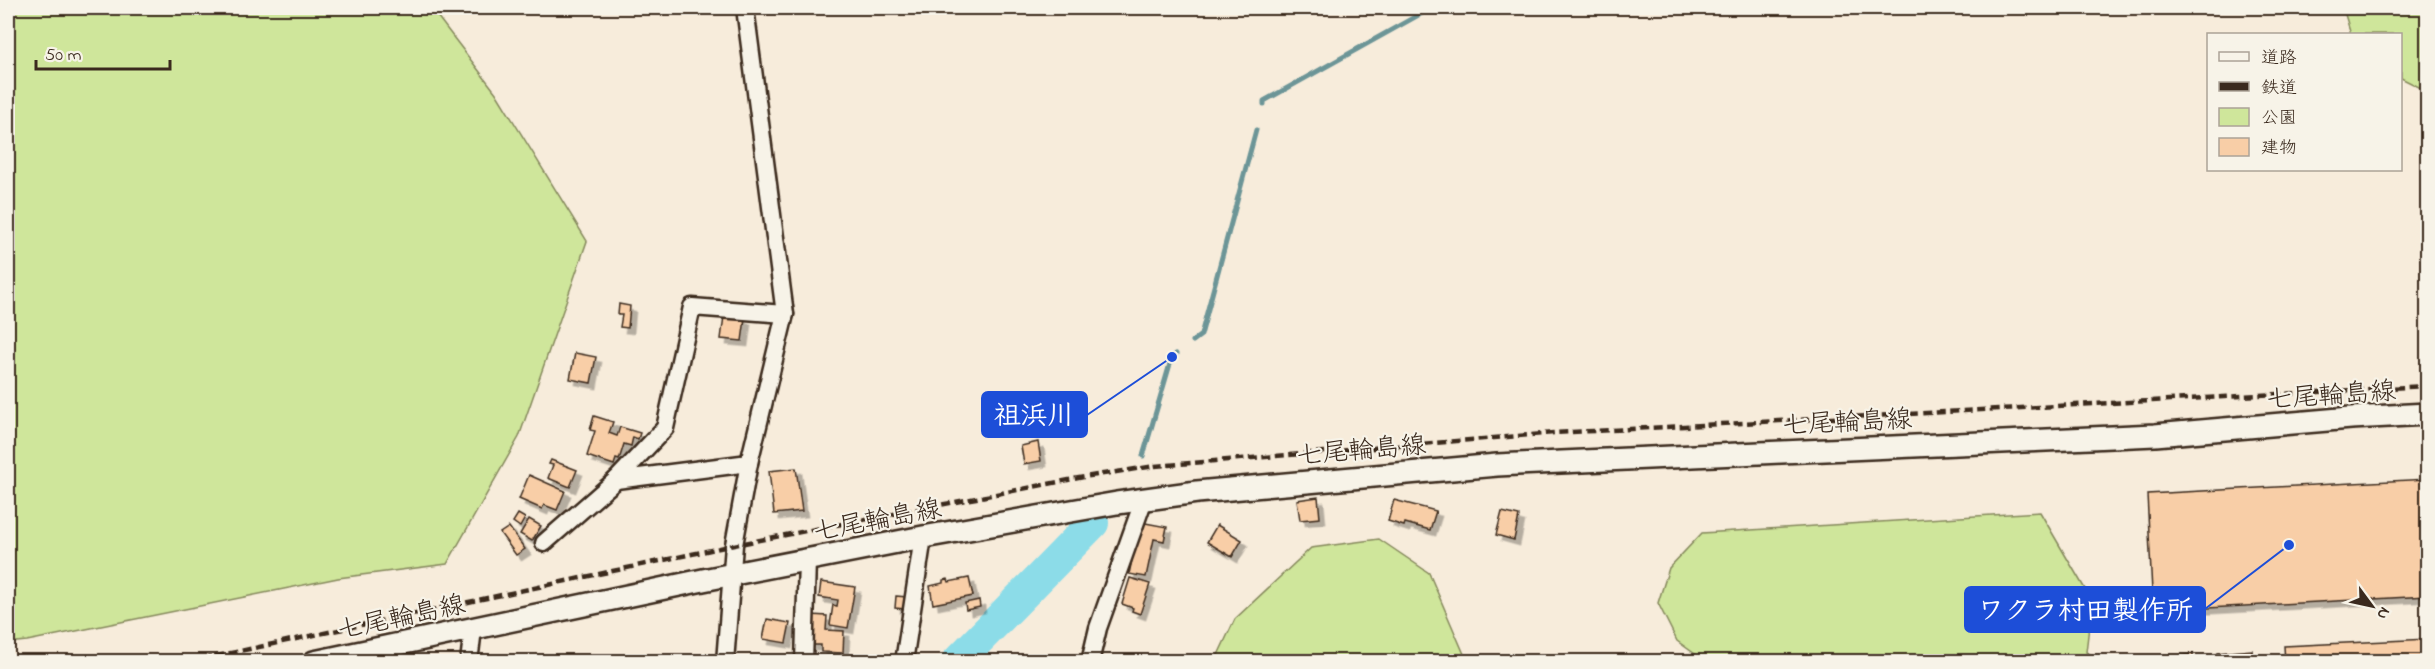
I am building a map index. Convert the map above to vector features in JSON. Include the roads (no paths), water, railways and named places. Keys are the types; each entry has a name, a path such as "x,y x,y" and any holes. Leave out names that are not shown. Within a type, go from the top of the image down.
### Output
{"main road":[{"name":"七尾輪島線","path":"314,662 731,574 923,537 1144,499 1297,481 1497,465 2155,435 2351,418 2427,414"}],"street":[{"path":"725,662 734,546 749,463 785,314 744,8"},
{"path":"544,543 616,480 665,428 692,308 785,314"},
{"path":"616,480 749,463"},
{"path":"1090,662 1098,628 1144,499"},
{"path":"904,662 923,537"},
{"path":"804,662 807,560"},
{"path":"470,662 473,629"}],"waterway":[{"path":"1264,104 1264,101 1431,8"},
{"path":"1193,341 1201,335 1256,130"},
{"path":"1143,456 1172,357 1176,354"},
{"path":"957,662 1093,523"}],"railway":[{"path":"189,662 734,545 1084,477 1155,466 1555,433 2428,386"}],"place":[{"name":"祖浜川","path":"1172,357"},
{"name":"ワクラ村田製作所","path":"2289,545"}]}
